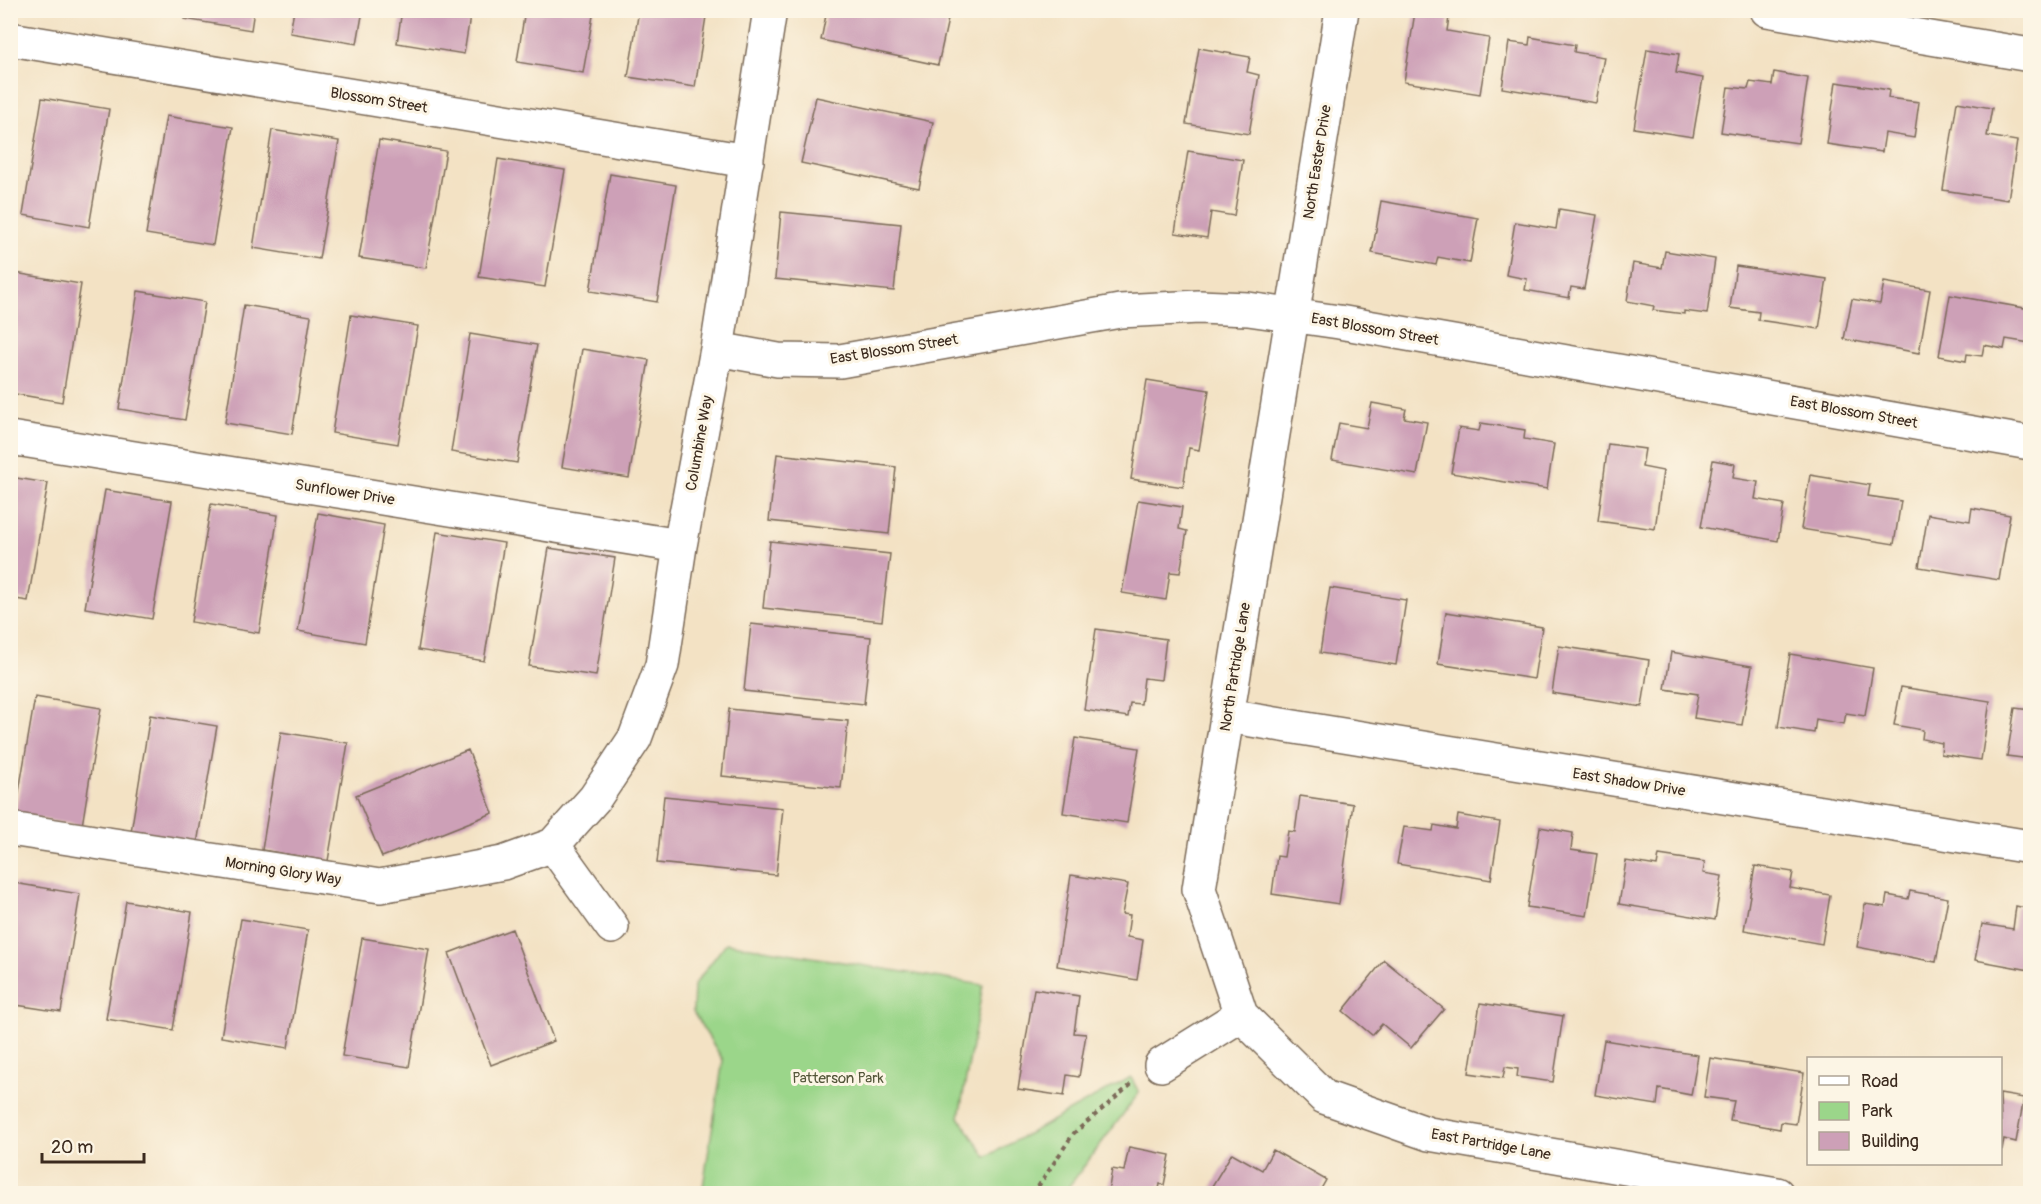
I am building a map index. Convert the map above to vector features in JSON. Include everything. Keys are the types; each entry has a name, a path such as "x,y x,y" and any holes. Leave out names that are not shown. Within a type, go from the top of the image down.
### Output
{"street":[{"name":"Columbine Way","path":"553,845 595,798 635,738 662,665 680,546 717,349 770,10"},
{"name":"North Easter Drive","path":"1292,314 1342,10"},
{"path":"1767,10 2031,55"},
{"name":"Blossom Street","path":"10,39 747,161"},
{"name":"East Blossom Street","path":"717,349 778,360 840,360 1120,311 1199,307 1248,309 1292,314 2031,443"},
{"name":"North Partridge Lane","path":"1241,1015 1199,889 1292,314"},
{"name":"Sunflower Drive","path":"10,438 680,546"},
{"name":"East Shadow Drive","path":"1227,716 2031,847"},
{"name":"Morning Glory Way","path":"10,829 380,886 503,863 553,845"},
{"path":"553,845 612,927"},
{"path":"1161,1065 1241,1015"},
{"name":"East Partridge Lane","path":"1241,1015 1324,1097 1429,1134 1777,1194"}],"path":[{"path":"1033,1194 1074,1133 1134,1082"}],"green space":[{"name":"Patterson Park","path":"726,943 983,985 959,1117 986,1157 1131,1077 1139,1093 1064,1193 702,1193 723,1060 693,1012 694,985"}],"building":[{"path":"186,10 254,10 251,30 184,19"},
{"path":"294,10 363,10 357,44 290,33"},
{"path":"402,10 471,10 464,54 397,43"},
{"path":"525,10 594,10 583,73 517,62"},
{"path":"639,10 707,10 695,87 628,77"},
{"path":"827,10 950,10 938,65 821,40"},
{"path":"1415,12 1449,17 1447,31 1489,38 1480,94 1404,82"},
{"path":"1530,37 1575,45 1574,52 1604,57 1596,103 1502,88 1509,42 1529,45"},
{"path":"1199,48 1250,57 1247,72 1259,75 1249,134 1186,124"},
{"path":"1647,49 1679,54 1676,73 1703,78 1693,137 1634,128"},
{"path":"1774,72 1808,78 1798,143 1721,132 1728,87 1748,89 1750,82 1772,85"},
{"path":"1836,82 1889,90 1888,98 1919,102 1914,138 1885,133 1882,152 1827,144"},
{"path":"816,97 933,122 919,188 801,163"},
{"path":"42,98 109,109 89,227 23,215"},
{"path":"1957,102 1992,108 1987,136 2017,141 2008,200 1943,190"},
{"path":"166,116 233,127 213,245 146,234"},
{"path":"272,130 339,141 319,259 253,248"},
{"path":"379,140 446,151 426,268 359,258"},
{"path":"1188,151 1243,160 1234,216 1211,212 1207,238 1175,233"},
{"path":"498,159 565,170 545,287 479,277"},
{"path":"610,174 676,185 657,302 590,291"},
{"path":"1381,201 1478,218 1470,263 1438,257 1436,265 1372,253"},
{"path":"1559,209 1597,215 1584,289 1571,287 1569,298 1525,290 1527,279 1506,275 1515,222 1556,229"},
{"path":"781,212 901,224 894,291 775,279"},
{"path":"1665,251 1715,259 1707,314 1653,310 1654,306 1627,301 1633,263 1662,268"},
{"path":"1736,266 1827,279 1819,329 1758,320 1759,312 1730,308"},
{"path":"15,273 81,284 62,402 10,393 10,297"},
{"path":"1884,282 1930,290 1919,353 1844,339 1852,299 1880,304"},
{"path":"138,291 205,302 185,420 119,409"},
{"path":"1950,295 2030,309 2030,343 2006,339 2004,349 1984,345 1982,356 1967,354 1966,361 1939,356"},
{"path":"244,305 311,316 292,434 225,423"},
{"path":"351,315 418,326 398,444 332,433"},
{"path":"470,334 537,345 517,463 451,452"},
{"path":"582,349 649,360 629,478 562,467"},
{"path":"1147,380 1209,390 1199,450 1189,448 1183,487 1131,479"},
{"path":"1372,403 1406,409 1404,418 1427,422 1417,475 1332,460 1339,423 1367,428"},
{"path":"1481,423 1525,430 1524,439 1554,444 1547,489 1451,473 1459,428 1479,431"},
{"path":"1608,444 1645,449 1642,467 1663,471 1655,529 1598,521"},
{"path":"777,454 896,467 889,534 769,521"},
{"path":"1713,460 1735,464 1733,478 1758,482 1755,499 1784,504 1778,541 1701,527"},
{"path":"1810,475 1870,485 1868,496 1901,501 1894,544 1801,529"},
{"path":"10,477 48,483 28,601 10,598"},
{"path":"105,490 172,501 152,619 85,608"},
{"path":"1138,500 1182,507 1179,529 1187,531 1180,573 1170,572 1166,600 1122,593"},
{"path":"211,504 278,515 259,633 191,622"},
{"path":"1972,508 2010,515 1999,580 1919,567 1928,514 1970,521"},
{"path":"318,513 384,525 365,643 298,631"},
{"path":"437,532 504,543 484,661 418,650"},
{"path":"770,541 890,554 882,621 763,608"},
{"path":"549,548 615,558 596,676 529,666"},
{"path":"1330,588 1406,600 1396,665 1320,653"},
{"path":"1446,612 1542,627 1534,679 1438,664"},
{"path":"751,624 871,637 864,704 744,691"},
{"path":"1096,629 1166,639 1161,680 1144,678 1141,704 1130,703 1128,717 1084,710"},
{"path":"1559,646 1649,660 1642,707 1552,693"},
{"path":"1671,652 1752,666 1742,725 1694,718 1698,694 1665,689"},
{"path":"1790,654 1873,668 1865,716 1846,713 1844,724 1816,719 1814,733 1778,727"},
{"path":"1901,687 1990,701 1981,760 1941,754 1942,743 1922,739 1923,730 1894,725"},
{"path":"35,697 101,708 82,826 15,815"},
{"path":"2015,708 2030,710 2030,759 2007,756"},
{"path":"729,709 848,721 841,788 722,776"},
{"path":"150,715 217,726 197,844 131,832"},
{"path":"281,732 348,743 328,861 262,850"},
{"path":"1075,738 1139,748 1127,823 1063,813"},
{"path":"468,750 493,813 382,857 356,795"},
{"path":"664,796 783,808 776,875 657,863"},
{"path":"1300,796 1353,804 1339,904 1272,894 1277,856 1284,857 1288,831 1295,832"},
{"path":"1458,815 1500,822 1491,880 1397,864 1404,827 1433,831 1434,825 1456,829"},
{"path":"1540,827 1573,833 1571,850 1597,854 1587,916 1527,907"},
{"path":"1659,855 1705,862 1703,873 1722,876 1715,920 1619,904 1626,861 1657,866"},
{"path":"1755,866 1793,872 1790,888 1830,895 1822,944 1744,930"},
{"path":"1071,875 1128,884 1122,914 1130,915 1127,937 1143,940 1137,980 1057,966"},
{"path":"14,883 80,894 61,1012 10,1004 10,902"},
{"path":"1910,891 1948,898 1936,962 1857,947 1865,904 1885,907 1887,895 1908,899"},
{"path":"126,901 192,912 173,1030 106,1019"},
{"path":"2016,906 2030,909 2030,970 1975,960 1982,924 2013,929"},
{"path":"241,919 308,930 288,1048 221,1037"},
{"path":"512,929 554,1041 491,1065 449,953"},
{"path":"362,938 429,949 409,1067 342,1056"},
{"path":"1384,960 1444,1009 1411,1048 1382,1024 1372,1035 1343,1011"},
{"path":"1034,989 1079,996 1074,1033 1086,1034 1079,1077 1067,1075 1064,1096 1018,1089"},
{"path":"1480,1003 1563,1016 1553,1082 1517,1077 1518,1069 1505,1067 1503,1078 1469,1073"},
{"path":"1604,1040 1698,1055 1691,1095 1659,1089 1657,1105 1595,1095"},
{"path":"1710,1058 1804,1073 1796,1124 1781,1122 1780,1129 1730,1120 1734,1101 1704,1097"},
{"path":"2002,1094 2024,1098 2016,1142 2004,1139 2002,1151"},
{"path":"1129,1147 1170,1155 1164,1185 1160,1184 1158,1194 1108,1194 1112,1169 1124,1171"},
{"path":"1273,1150 1326,1180 1318,1194 1225,1194 1212,1186 1232,1153 1262,1170"}]}
